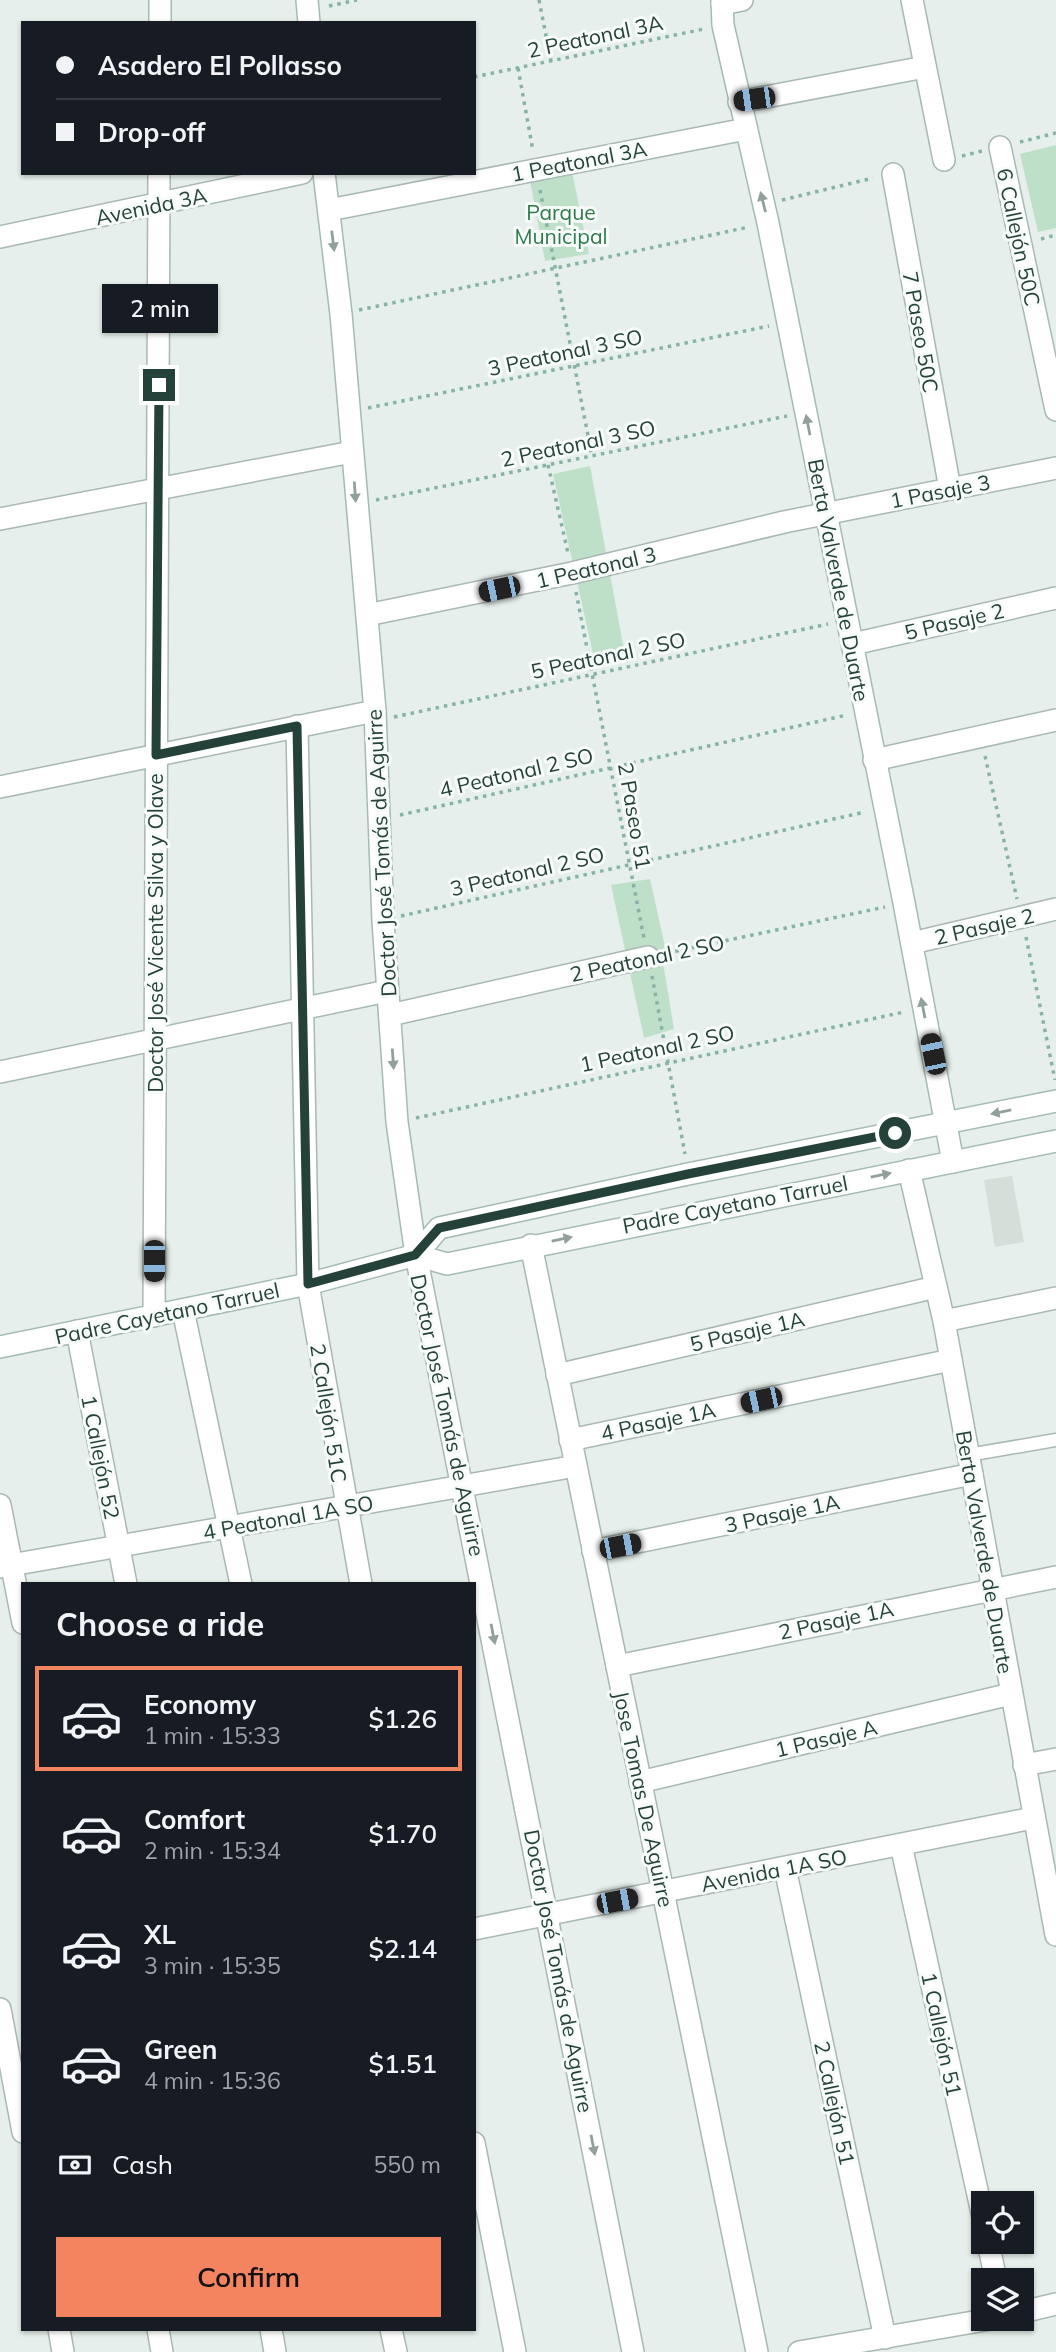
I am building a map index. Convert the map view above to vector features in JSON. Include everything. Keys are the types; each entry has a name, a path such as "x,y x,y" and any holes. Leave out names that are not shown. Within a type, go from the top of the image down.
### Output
{"street":[{"path":"160,0 160,21"},
{"path":"912,0 944,160"},
{"name":"Berta Valverde de Duarte","path":"727,7 739,102 788,322 953,1162"},
{"path":"739,102 925,67"},
{"name":"1 Peatonal 3A","path":"329,210 746,129"},
{"name":"6 Callejón 50C","path":"1000,147 1056,410"},
{"name":"7 Paseo 50C","path":"893,174 950,489"},
{"name":"Doctor José Vicente Silva y Olave","path":"154,1315 159,175"},
{"name":"Avenida 3A","path":"0,237 293,175"},
{"name":"Doctor José Tomás de Aguirre","path":"324,175 341,314 375,716 383,921 397,1122 415,1255 549,1914 633,2352"},
{"path":"0,519 352,452"},
{"name":"1 Pasaje 3","path":"825,514 1056,468"},
{"name":"1 Peatonal 3","path":"367,615 572,573 825,514"},
{"name":"5 Pasaje 2","path":"853,644 1056,598"},
{"path":"0,787 297,726 375,716"},
{"path":"874,760 1056,720"},
{"name":"2 Callejón 51C","path":"297,726 300,1011 308,1284 345,1507 361,1582"},
{"name":"2 Pasaje 2","path":"912,943 1056,909"},
{"name":"2 Peatonal 2 SO","path":"390,1015 648,957"},
{"path":"0,1073 387,991"},
{"name":"Padre Cayetano Tarruel","path":"415,1255 439,1228 688,1174 1056,1101"},
{"name":"Padre Cayetano Tarruel","path":"0,1347 308,1284 415,1255 447,1264 1056,1141"},
{"name":"Berta Valverde de Duarte","path":"909,1170 944,1321 1033,1818 1049,1853 1056,1935"},
{"name":"Jose Tomas De Aguirre","path":"531,1245 757,2352"},
{"name":"5 Pasaje 1A","path":"557,1375 936,1287"},
{"path":"944,1321 1056,1298"},
{"path":"183,1310 241,1582"},
{"name":"1 Callejón 52","path":"77,1331 126,1582"},
{"name":"4 Pasaje 1A","path":"570,1440 951,1360"},
{"name":"3 Pasaje 1A","path":"593,1551 970,1465"},
{"name":"4 Peatonal 1A SO","path":"6,1566 576,1466"},
{"path":"0,1505 6,1566 21,1616"},
{"name":"2 Pasaje 1A","path":"617,1666 991,1588 1056,1577"},
{"name":"1 Pasaje A","path":"640,1782 1011,1694"},
{"path":"1024,1765 1056,1759"},
{"name":"Avenida 1A SO","path":"476,1929 1033,1818"},
{"name":"1 Callejón 51","path":"901,1845 977,2191"},
{"name":"2 Callejón 51","path":"785,1868 885,2338"},
{"path":"6,2019 21,2119"},
{"path":"476,2153 516,2352"},
{"path":"1034,2309 1056,2304"},
{"path":"799,2352 971,2323"},
{"path":"59,2331 63,2352"},
{"path":"158,2331 162,2352"},
{"path":"271,2331 275,2352"},
{"path":"391,2331 396,2352"}],"lane":[{"path":"970,1465 1056,1440"}],"path":[{"path":"308,11 358,0"},
{"path":"539,0 551,61"},
{"name":"2 Peatonal 3A","path":"476,77 551,61 727,7"},
{"path":"517,68 592,456"},
{"path":"341,314 768,223"},
{"name":"3 Peatonal 3 SO","path":"349,412 788,322"},
{"name":"2 Peatonal 3 SO","path":"356,505 806,412"},
{"name":"2 Paseo 51","path":"548,465 594,674 627,865 648,957 688,1174"},
{"name":"5 Peatonal 2 SO","path":"375,716 594,674 847,620"},
{"name":"4 Peatonal 2 SO","path":"378,820 610,766 866,711"},
{"name":"3 Peatonal 2 SO","path":"383,921 884,807"},
{"name":"2 Peatonal 2 SO","path":"648,957 904,903"},
{"name":"1 Peatonal 2 SO","path":"397,1122 667,1061 923,1008"}],"shaded area":[{"path":"1012,1176 1024,1242 995,1247 984,1180"}],"green space":[{"path":"1056,145 1056,228 1038,232 1020,154"},
{"name":"Parque Municipal","path":"571,167 589,254 545,261 529,175"},
{"path":"590,466 624,650 594,658 553,474"},
{"path":"650,879 668,960 663,963 674,1029 644,1038 611,885"}],"route":[{"path":"159,385 156,755 297,726 300,1011 308,1284 415,1255 439,1228 895,1133"}]}
